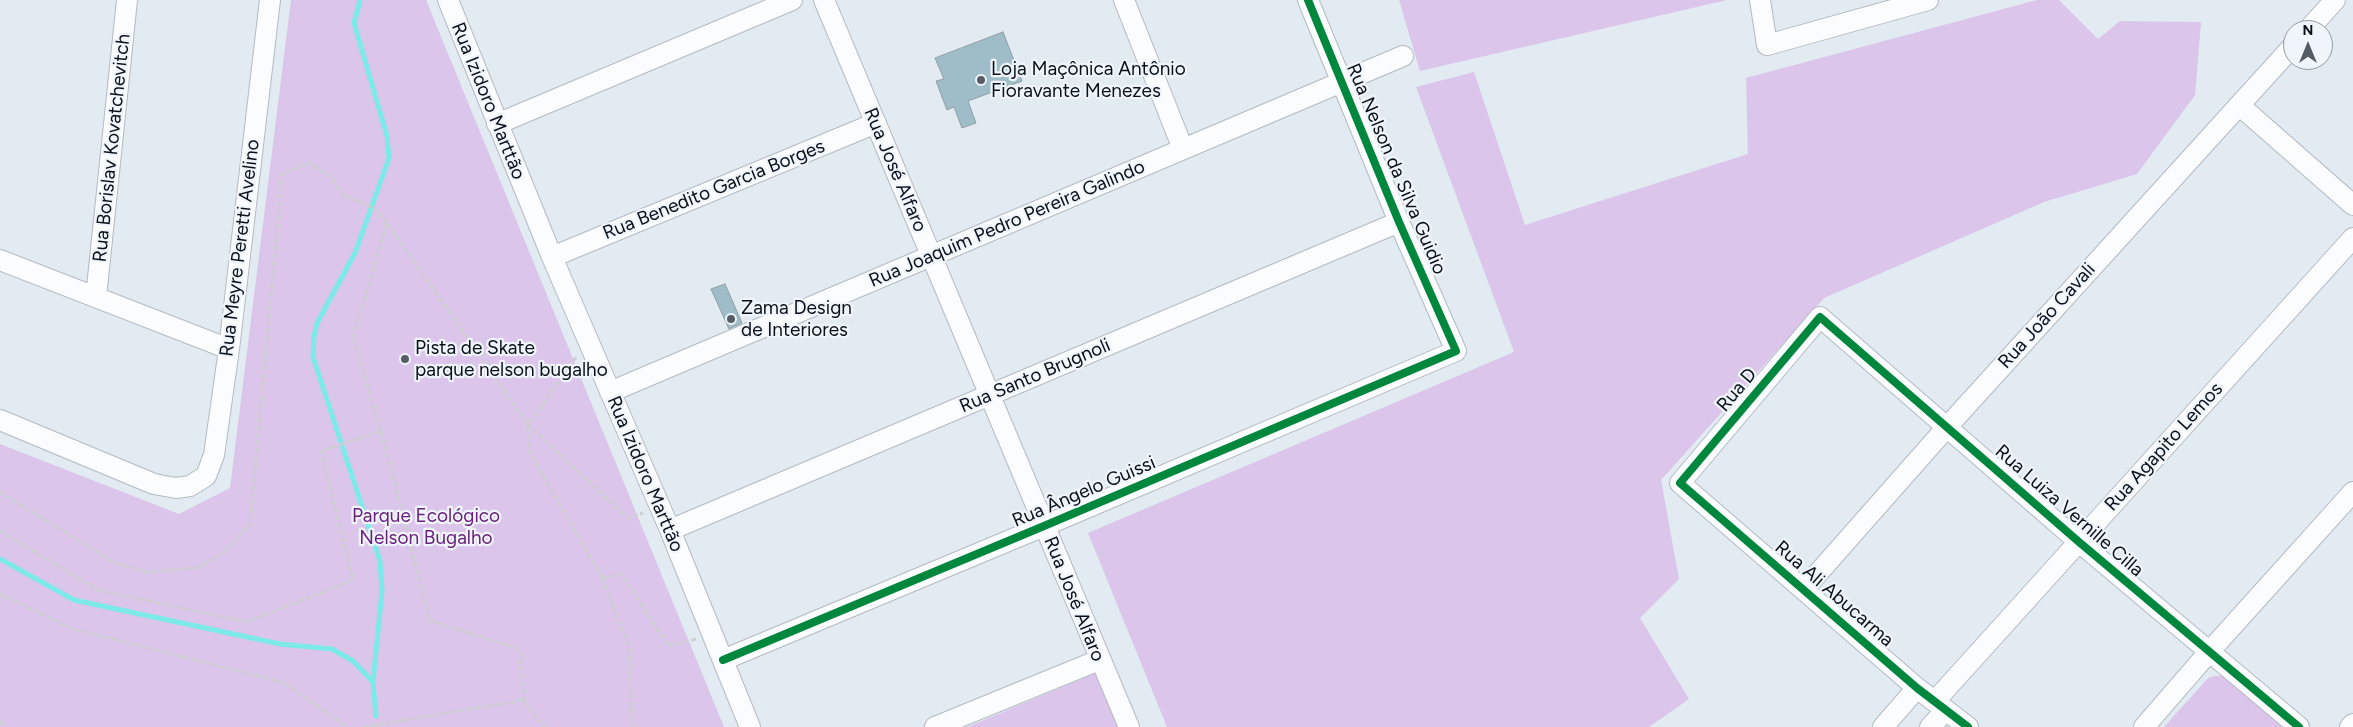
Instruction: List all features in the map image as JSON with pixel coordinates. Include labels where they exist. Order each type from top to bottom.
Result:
[{"type":"street","name":"Rua Borislav Kovatchevitch","points":[[96,297],[127,0]]},
{"type":"street","name":"Rua Meyre Peretti Avelino","points":[[0,420],[154,484],[176,488],[190,486],[206,476],[214,455],[229,349],[270,0]]},
{"type":"street","name":"Rua Izidoro Marttão","points":[[448,0],[552,257],[670,530],[750,727]]},
{"type":"street","points":[[497,124],[792,0]]},
{"type":"street","name":"Rua José Alfaro","points":[[824,0],[1099,660],[1129,727]]},
{"type":"street","points":[[1124,0],[1183,149]]},
{"type":"street","name":"Rua Nelson da Silva Guidio","points":[[1308,0],[1399,222],[1456,351]]},
{"type":"street","points":[[1760,0],[1767,45],[1928,0]]},
{"type":"street","points":[[2317,20],[2335,0]]},
{"type":"street","name":"Rua Joaquim Pedro Pereira Galindo","points":[[610,392],[1403,56]]},
{"type":"street","name":"Rua João Cavali","points":[[1804,589],[1947,427],[2283,57]]},
{"type":"street","points":[[2239,105],[2353,205]]},
{"type":"street","name":"Rua Benedito Garcia Borges","points":[[552,257],[876,123]]},
{"type":"street","name":"Rua Santo Brugnoli","points":[[670,530],[1399,222]]},
{"type":"street","name":"Rua Agapito Lemos","points":[[1930,727],[1941,705],[2079,542],[2353,238]]},
{"type":"street","points":[[0,260],[229,349]]},
{"type":"street","name":"Rua Luiza Vernille Cilla","points":[[1820,317],[2079,542],[2299,727]]},
{"type":"street","name":"Rua D","points":[[1680,484],[1820,317]]},
{"type":"street","name":"Rua Ângelo Guissi","points":[[723,660],[1456,351]]},
{"type":"street","name":"Rua Ali Abucarma","points":[[1680,484],[1917,688],[1968,727]]},
{"type":"street","points":[[2144,727],[2353,492]]},
{"type":"street","points":[[935,727],[1099,660]]},
{"type":"street","points":[[1883,727],[1917,688]]},
{"type":"street","points":[[2350,727],[2353,724]]},
{"type":"path","points":[[544,727],[524,700],[520,649],[430,621],[381,431],[353,338],[387,223],[528,425],[628,518],[660,507]]},
{"type":"path","points":[[588,340],[528,425],[529,451],[602,578],[629,647],[632,721],[635,727]]},
{"type":"path","points":[[0,531],[98,590],[247,622],[353,580],[321,451],[381,431]]},
{"type":"path","points":[[602,578],[622,574],[668,646],[713,635]]},
{"type":"path","points":[[0,594],[70,628],[285,683],[347,727]]},
{"type":"path","points":[[363,727],[524,700]]},
{"type":"path","points":[[0,722],[5,727]]},
{"type":"green space","name":"Parque Ecológico Nelson Bugalho","points":[[291,0],[426,0],[724,727],[0,727],[0,444],[179,514],[230,488]]},
{"type":"green space","points":[[1399,0],[1727,0],[1420,71]]},
{"type":"green space","points":[[2037,0],[2059,0],[2098,39],[2120,21],[2201,22],[2195,95],[2137,174],[2044,202],[1824,298],[1661,480],[1679,579],[1640,618],[1689,699],[1649,727],[1167,727],[1088,533],[1514,352],[1416,87],[1474,72],[1525,225],[1748,154],[1746,78]]},
{"type":"green space","points":[[1096,673],[1120,727],[967,727]]},
{"type":"green space","points":[[2222,676],[2287,727],[2164,727],[2208,678]]},
{"type":"building","name":"Loja Maçônica Antônio Fioravante Menezes","points":[[1003,32],[1022,81],[968,101],[976,123],[962,128],[954,107],[947,110],[936,81],[944,79],[935,58]]},
{"type":"building","points":[[725,284],[742,323],[729,329],[711,289]]},
{"type":"waterway","points":[[360,0],[354,23],[387,136],[389,158],[355,253],[317,323],[313,357],[380,561],[382,591],[373,682],[376,716]]},
{"type":"waterway","points":[[0,559],[74,600],[280,644],[332,649],[353,661],[373,682]]},
{"type":"cycle path","points":[[723,660],[1456,351],[1399,222],[1308,0]]},
{"type":"cycle path","points":[[1968,727],[1917,688],[1680,483],[1820,317],[2079,542],[2299,727]]},
{"type":"place","name":"Loja Maçônica Antônio Fioravante Menezes","points":[[981,80]]},
{"type":"place","name":"Zama Design de Interiores","points":[[731,319]]},
{"type":"place","name":"Pista de Skate parque nelson bugalho","points":[[405,359]]}]
